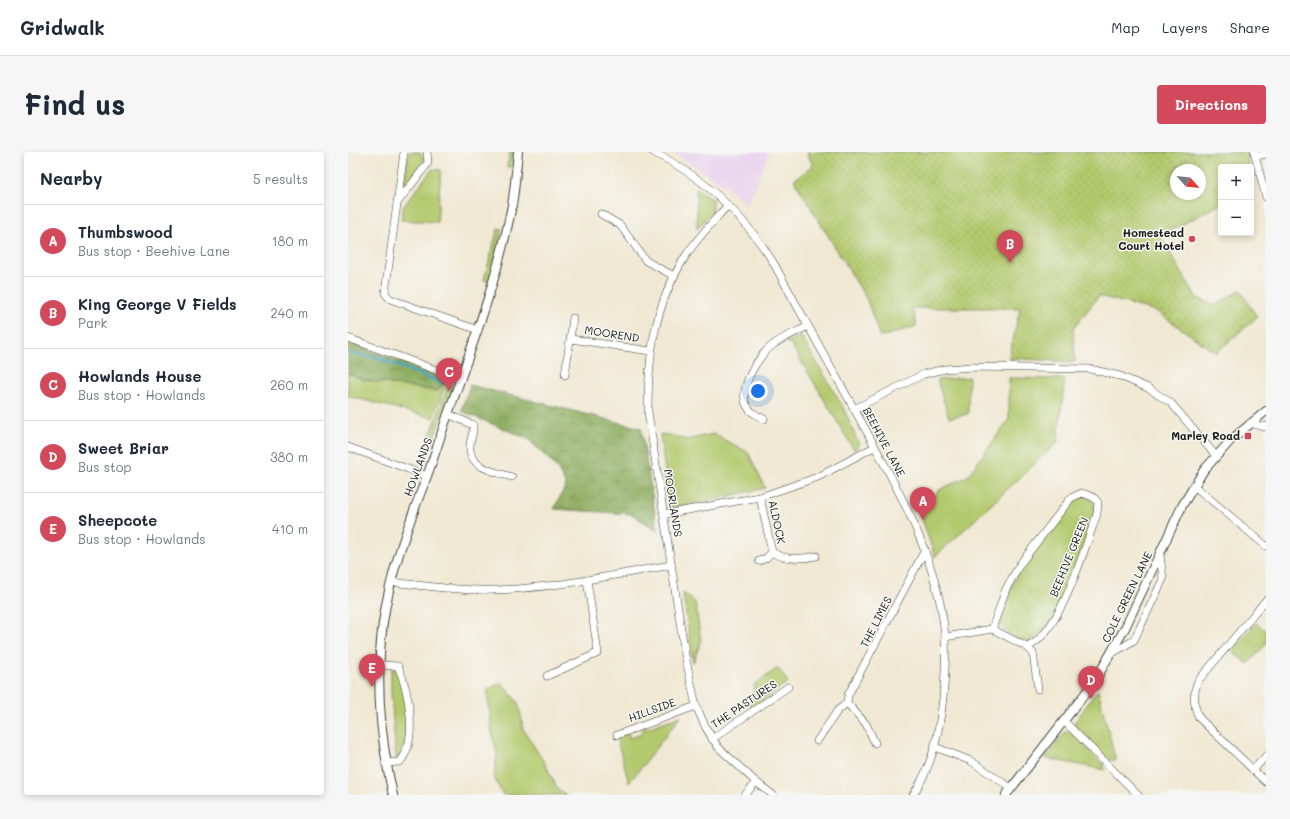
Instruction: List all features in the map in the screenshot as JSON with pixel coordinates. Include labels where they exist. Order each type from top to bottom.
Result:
[{"type":"street","points":[[404,152],[385,290],[387,297],[478,330]]},
{"type":"street","points":[[396,205],[428,163],[427,152]]},
{"type":"street","name":"HOWLANDS","points":[[393,795],[386,763],[380,716],[380,665],[383,622],[391,582],[405,533],[427,476],[478,330],[498,264],[512,204],[518,152]]},
{"type":"street","name":"BEEHIVE LANE","points":[[653,152],[688,171],[728,205],[759,240],[854,408],[907,508],[925,550],[940,606],[945,637],[944,685],[940,727],[936,746],[929,766],[913,795]]},
{"type":"street","points":[[1266,154],[1255,154],[1266,197]]},
{"type":"street","name":"MOORLANDS","points":[[728,205],[699,237],[674,276],[659,312],[650,352],[648,373],[648,412],[665,514],[671,565],[685,655],[696,706],[712,739],[756,782],[774,795]]},
{"type":"street","points":[[601,214],[620,225],[646,261],[674,276]]},
{"type":"street","name":"MOOREND","points":[[565,375],[573,318]]},
{"type":"street","points":[[764,419],[749,410],[746,403],[746,392],[753,367],[762,354],[773,344],[808,326]]},
{"type":"street","points":[[348,338],[461,379]]},
{"type":"street","name":"MOOREND","points":[[571,339],[650,352]]},
{"type":"street","points":[[854,408],[917,376],[946,369],[972,366],[1090,369],[1120,376],[1141,385],[1171,403],[1216,456]]},
{"type":"street","name":"COLE GREEN LANE","points":[[1008,792],[1095,681],[1111,654],[1193,486],[1216,456],[1250,423],[1266,411]]},
{"type":"street","points":[[448,414],[473,425],[474,434],[470,445],[470,455],[478,466],[512,478]]},
{"type":"street","points":[[1250,423],[1264,427],[1266,426]]},
{"type":"street","points":[[348,447],[427,476]]},
{"type":"street","points":[[665,514],[760,497],[818,477],[874,447]]},
{"type":"street","points":[[1193,486],[1266,546]]},
{"type":"street","name":"BEEHIVE GREEN","points":[[992,629],[1006,590],[1020,564],[1071,498],[1082,493],[1094,497],[1098,502],[1097,514],[1069,591],[1048,629],[1038,641],[1027,647]]},
{"type":"street","name":"ALDOCK","points":[[760,497],[772,552]]},
{"type":"street","name":"THE LIMES","points":[[817,741],[838,710],[847,703],[848,695],[925,550]]},
{"type":"street","name":"ALDOCK","points":[[772,552],[784,557],[806,558],[816,556]]},
{"type":"street","name":"ALDOCK","points":[[759,561],[766,558],[772,552]]},
{"type":"street","points":[[1111,654],[1134,640],[1163,579],[1160,555]]},
{"type":"street","points":[[391,582],[470,590],[496,590],[587,580],[671,565]]},
{"type":"street","points":[[547,676],[598,653],[587,580]]},
{"type":"street","points":[[1266,600],[1198,681],[1194,691],[1195,709],[1199,718],[1266,782]]},
{"type":"street","points":[[945,637],[992,629],[1027,647],[1033,653],[1038,688]]},
{"type":"street","points":[[380,665],[398,666],[405,682],[409,702],[410,728],[403,759],[400,762],[386,763]]},
{"type":"street","name":"THE PASTURES","points":[[712,739],[788,688]]},
{"type":"street","points":[[847,703],[866,724],[875,743]]},
{"type":"street","name":"HILLSIDE","points":[[617,734],[696,706]]},
{"type":"street","points":[[1064,721],[1138,795]]},
{"type":"street","points":[[936,746],[970,761],[1008,792]]},
{"type":"street","points":[[1254,770],[1266,756]]},
{"type":"street","points":[[745,795],[756,782]]},
{"type":"shaded area","points":[[673,152],[769,152],[748,205],[727,187]]},
{"type":"green space","points":[[409,152],[420,152],[424,158],[424,162],[402,191]]},
{"type":"green space","points":[[510,152],[513,152],[512,167],[507,167]]},
{"type":"green space","points":[[807,152],[1246,152],[1248,164],[1218,164],[1218,206],[1160,236],[1197,298],[1216,305],[1240,290],[1257,317],[1216,353],[1156,311],[1099,296],[1073,329],[1075,362],[1009,358],[1020,308],[912,308],[917,326],[880,337],[866,298],[794,180],[813,166]]},
{"type":"green space","points":[[432,169],[441,170],[437,222],[401,220],[403,207]]},
{"type":"green space","points":[[696,188],[712,199],[713,210],[697,229]]},
{"type":"green space","points":[[498,228],[502,229],[489,282],[484,280]]},
{"type":"green space","points":[[801,336],[843,407],[859,445],[854,450],[791,344],[785,342]]},
{"type":"green space","points":[[348,342],[446,379],[437,391],[364,380],[348,373]]},
{"type":"green space","points":[[348,373],[364,380],[437,391],[447,380],[433,418],[348,396]]},
{"type":"green space","points":[[969,377],[968,414],[949,418],[937,380]]},
{"type":"green space","points":[[1009,378],[1065,379],[1057,443],[935,557],[920,513],[939,490],[968,476],[1009,419]]},
{"type":"green space","points":[[450,381],[453,387],[431,445],[427,444]]},
{"type":"green space","points":[[470,385],[641,428],[658,532],[632,514],[554,509],[566,485],[557,468],[528,439],[461,411]]},
{"type":"green space","points":[[660,434],[687,440],[713,434],[748,452],[765,488],[676,508],[670,507]]},
{"type":"green space","points":[[1084,496],[1093,501],[1095,507],[1092,520],[1071,580],[1051,620],[1041,633],[1030,641],[1018,639],[1004,630],[997,621],[1017,574],[1039,542],[1077,498]]},
{"type":"green space","points":[[683,593],[695,602],[701,641],[693,663]]},
{"type":"green space","points":[[1256,623],[1266,631],[1266,644],[1248,664],[1232,651]]},
{"type":"green space","points":[[778,668],[788,682],[750,708],[755,684]]},
{"type":"green space","points":[[391,669],[397,669],[401,680],[407,714],[407,725],[403,747],[399,758],[396,759],[391,692]]},
{"type":"green space","points":[[502,683],[518,703],[523,729],[544,762],[557,788],[566,795],[503,795],[494,778],[497,754],[492,733],[487,689]]},
{"type":"green space","points":[[1098,690],[1116,761],[1108,759],[1075,727],[1074,723]]},
{"type":"green space","points":[[681,716],[629,783],[616,736],[628,733],[630,738],[642,734],[641,730]]},
{"type":"green space","points":[[1065,732],[1069,732],[1074,735],[1103,764],[1105,770],[1045,758]]},
{"type":"waterway","points":[[348,353],[378,358],[442,383]]},
{"type":"place","name":"Homestead Court Hotel","points":[[1192,239]]},
{"type":"place","name":"King George V Fields","points":[[1010,263]]},
{"type":"place","name":"Howlands House","points":[[449,391]]},
{"type":"place","name":"Marley Road","points":[[1248,436]]},
{"type":"place","name":"Thumbswood","points":[[923,520]]},
{"type":"place","name":"Sheepcote","points":[[372,687]]},
{"type":"place","name":"Sweet Briar","points":[[1091,699]]}]
